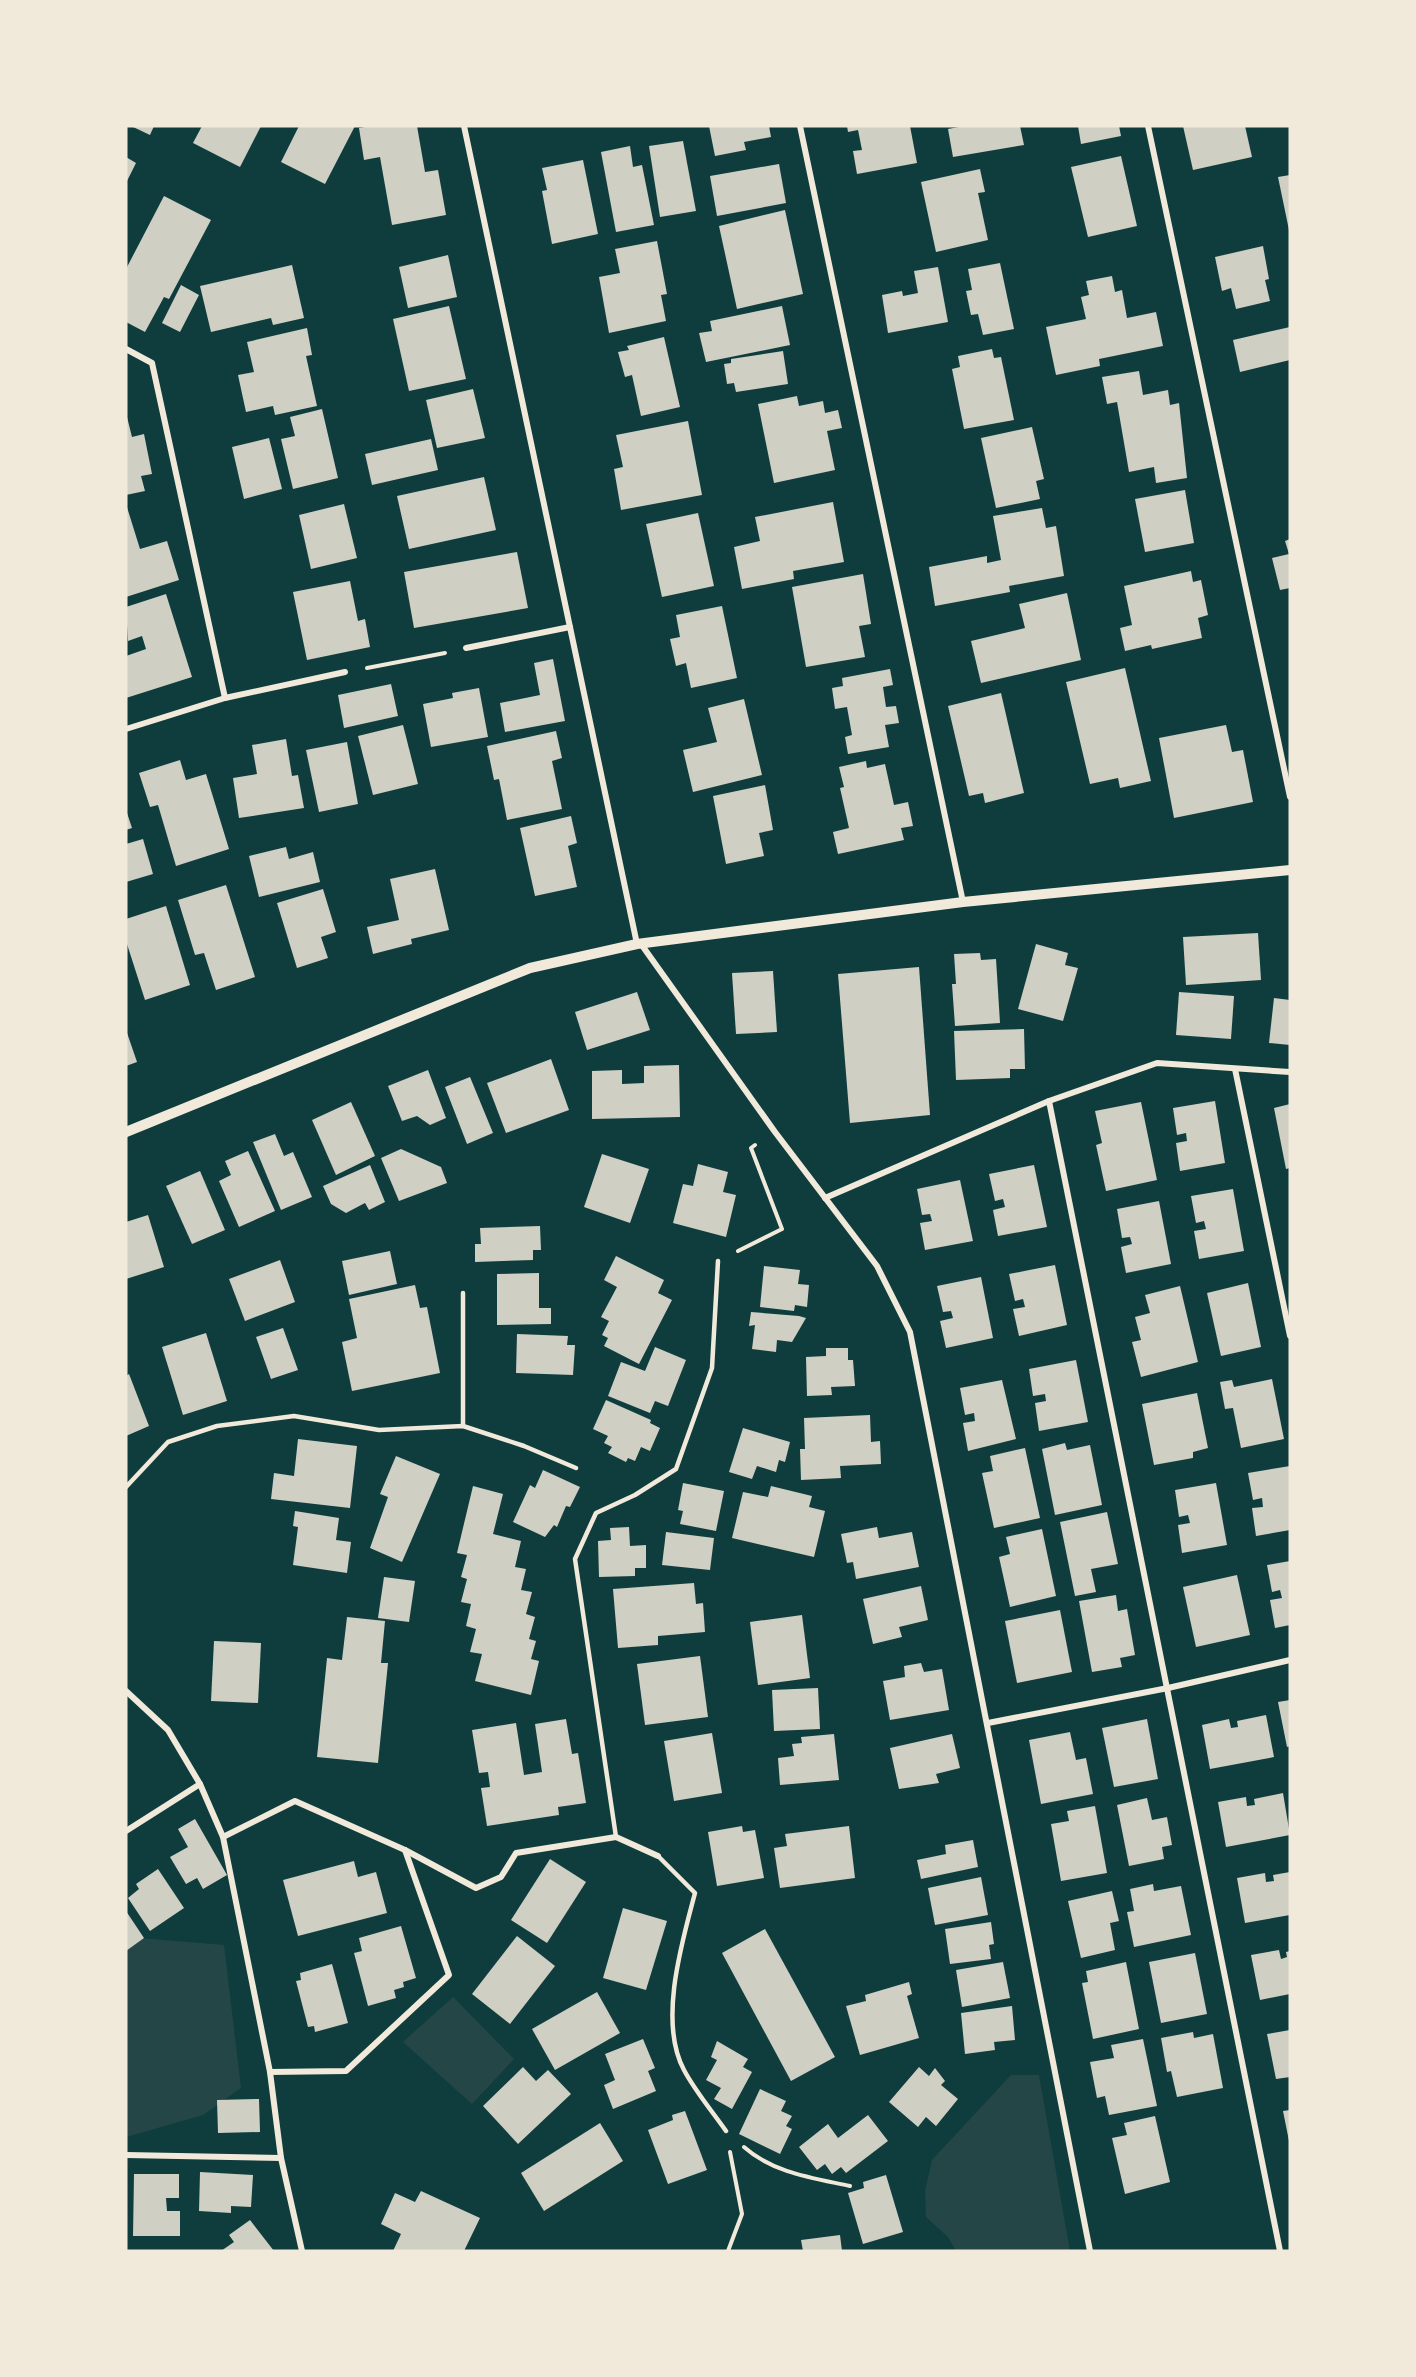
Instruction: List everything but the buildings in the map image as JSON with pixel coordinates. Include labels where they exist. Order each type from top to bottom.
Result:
[{"type":"street","points":[[464,126],[639,944],[877,1266],[910,1332],[1090,2251]]},
{"type":"street","points":[[800,126],[963,902]]},
{"type":"street","points":[[1148,126],[1290,797]]},
{"type":"street","points":[[126,349],[152,363],[225,698]]},
{"type":"street","points":[[466,648],[570,627]]},
{"type":"street","points":[[126,729],[225,698],[345,672]]},
{"type":"street","points":[[126,1132],[530,968],[639,944],[963,902],[1290,870]]},
{"type":"street","points":[[825,1198],[1049,1101],[1157,1063],[1290,1071]]},
{"type":"street","points":[[1235,1069],[1290,1336]]},
{"type":"street","points":[[1049,1101],[1280,2251]]},
{"type":"street","points":[[988,1723],[1168,1688],[1290,1660]]},
{"type":"street","points":[[126,1691],[168,1730],[200,1784],[223,1837],[270,2072],[281,2158],[302,2251]]},
{"type":"street","points":[[126,1831],[200,1784]]},
{"type":"street","points":[[223,1837],[295,1801],[405,1850],[476,1888],[501,1877],[516,1853],[616,1837],[658,1856]]},
{"type":"street","points":[[270,2072],[346,2071],[449,1975],[405,1850]]},
{"type":"street","points":[[126,2155],[281,2158]]},
{"type":"lane","points":[[616,1837],[575,1559],[596,1513],[635,1495],[676,1469],[712,1368],[718,1261]]},
{"type":"lane","points":[[463,1293],[463,1426]]},
{"type":"lane","points":[[126,1487],[168,1442],[217,1426],[294,1416],[379,1430],[463,1426],[524,1446],[576,1468]]},
{"type":"lane","points":[[658,1856],[695,1893],[676,1964],[673,2030],[683,2068],[726,2131]]},
{"type":"path","points":[[345,672],[466,648]]},
{"type":"path","points":[[718,1261],[782,1229],[751,1148],[776,1132]]},
{"type":"path","points":[[726,2131],[758,2159],[800,2176],[850,2186]]},
{"type":"path","points":[[726,2131],[742,2214],[728,2251]]},
{"type":"shaded area","points":[[126,1937],[224,1945],[241,2088],[203,2115],[126,2137]]},
{"type":"shaded area","points":[[453,1997],[514,2059],[472,2104],[403,2042]]},
{"type":"shaded area","points":[[1011,2075],[1039,2075],[1070,2251],[956,2251],[948,2237],[926,2217],[925,2191],[932,2160]]}]
